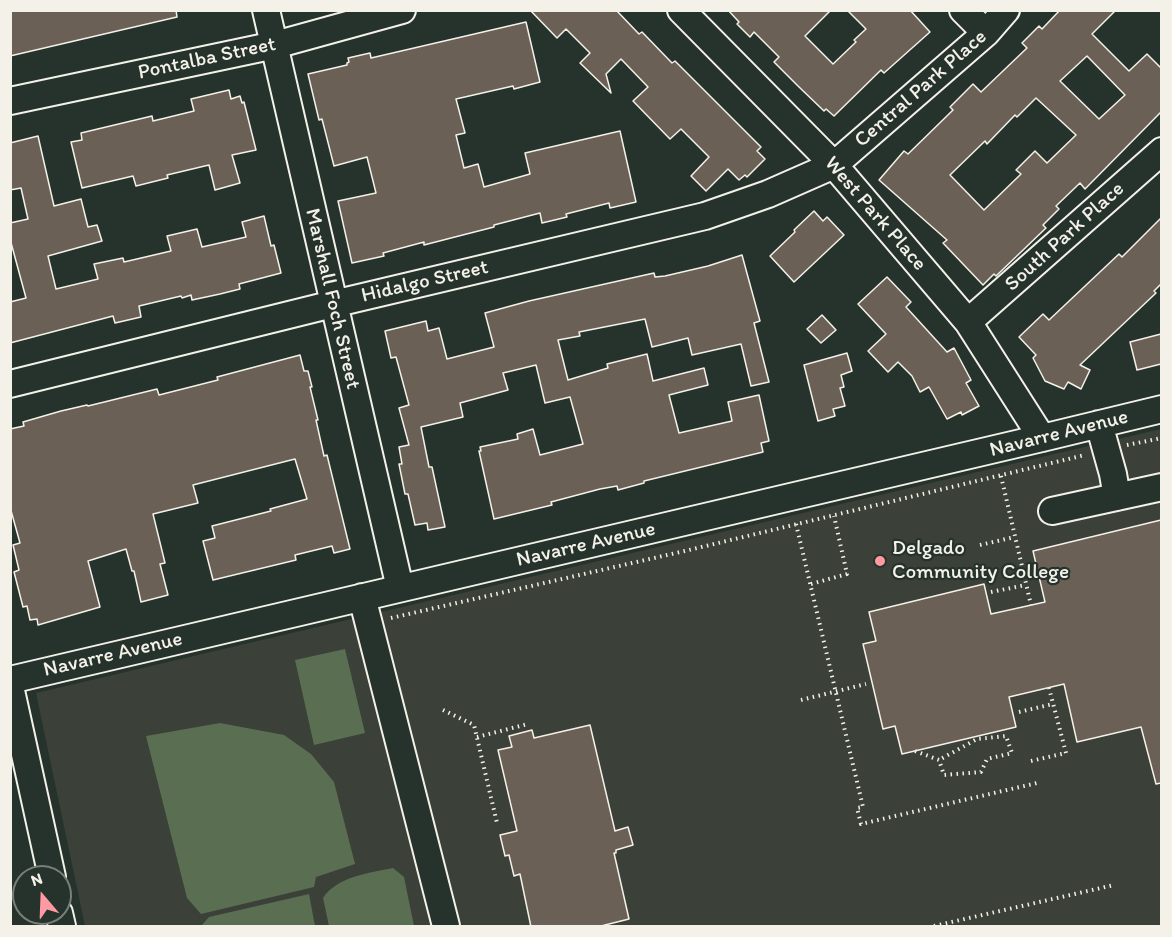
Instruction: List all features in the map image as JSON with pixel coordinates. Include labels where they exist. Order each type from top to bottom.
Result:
[{"type":"street","name":"Marshall Foch Street","points":[[266,10],[400,588]]},
{"type":"street","name":"Pontalba Street","points":[[10,100],[275,45],[402,10]]},
{"type":"street","name":"West Park Place","points":[[681,10],[834,165],[968,322],[1042,438]]},
{"type":"street","points":[[963,10],[986,33]]},
{"type":"street","name":"Central Park Place","points":[[834,165],[986,33],[1006,10]]},
{"type":"street","name":"South Park Place","points":[[968,322],[1161,151]]},
{"type":"street","name":"Hidalgo Street","points":[[10,384],[333,304],[705,216],[768,194],[834,165]]},
{"type":"street","name":"Navarre Avenue","points":[[10,680],[1161,409]]},
{"type":"street","points":[[1099,424],[1117,497]]},
{"type":"street","points":[[1052,511],[1161,487]]},
{"type":"street","points":[[362,597],[446,927]]},
{"type":"street","points":[[10,686],[49,865]]},
{"type":"path","points":[[369,623],[677,553],[1161,438]]},
{"type":"path","points":[[1001,476],[1031,605]]},
{"type":"path","points":[[811,584],[847,574],[834,516]]},
{"type":"path","points":[[796,524],[863,807],[857,808],[861,824],[1037,783]]},
{"type":"path","points":[[980,545],[1015,537]]},
{"type":"path","points":[[991,592],[1026,585]]},
{"type":"path","points":[[801,700],[866,684]]},
{"type":"path","points":[[1031,761],[1065,753],[1049,688]]},
{"type":"path","points":[[1019,712],[1053,704]]},
{"type":"path","points":[[443,710],[474,725],[497,823]]},
{"type":"path","points":[[477,736],[528,724]]},
{"type":"path","points":[[915,751],[939,760],[977,739],[1006,736],[1012,753],[987,759],[981,772],[950,775],[944,775],[939,760]]},
{"type":"path","points":[[934,927],[1114,885]]},
{"type":"shaded area","name":"Delgado Community College","points":[[1161,429],[1161,926],[85,926],[36,693]]},
{"type":"green space","points":[[345,649],[365,733],[314,745],[295,660]]},
{"type":"green space","points":[[220,723],[284,735],[311,754],[334,782],[355,864],[316,877],[314,887],[201,914],[187,898],[146,736]]},
{"type":"green space","points":[[393,868],[404,877],[414,926],[329,926],[323,898],[329,891],[345,880]]},
{"type":"green space","points":[[309,894],[315,926],[201,926],[209,917]]},
{"type":"building","points":[[10,10],[176,10],[177,17],[10,56]]},
{"type":"building","points":[[530,10],[616,10],[639,34],[642,32],[672,63],[675,61],[761,147],[757,151],[765,159],[747,177],[745,175],[739,180],[728,169],[706,191],[691,176],[709,157],[681,129],[670,139],[633,101],[648,87],[621,59],[606,74],[611,93],[580,63],[590,53],[566,29],[557,38]]},
{"type":"building","points":[[728,10],[831,10],[805,36],[833,64],[866,29],[847,10],[910,10],[930,32],[884,73],[881,70],[834,116],[826,109],[824,111],[774,62],[779,57],[754,32],[750,37],[737,24],[739,22]]},
{"type":"building","points":[[1060,10],[1116,10],[1092,34],[1129,71],[1147,54],[1161,68],[1161,112],[1085,189],[1080,183],[1056,206],[1059,209],[1043,225],[1046,228],[996,276],[994,274],[983,285],[943,243],[947,240],[879,180],[904,151],[908,154],[953,110],[950,107],[973,84],[981,92],[1027,48],[1022,43],[1039,26],[1042,29]],"holes":[[[1087,56],[1125,95],[1099,119],[1060,81]],[[1036,98],[1076,135],[1047,163],[1035,151],[1016,170],[1021,174],[984,210],[950,175],[985,141],[987,144],[1015,115],[1017,117]]]},
{"type":"building","points":[[526,22],[540,82],[456,99],[465,133],[456,135],[464,168],[478,164],[484,187],[530,174],[525,153],[620,131],[636,202],[610,208],[609,203],[542,223],[540,213],[352,263],[338,201],[376,193],[367,157],[334,166],[322,119],[319,120],[308,74],[347,65],[348,58],[370,53],[371,58]]},
{"type":"building","points":[[229,90],[231,99],[240,96],[242,103],[244,102],[256,150],[232,155],[240,183],[215,190],[209,165],[167,175],[168,178],[136,186],[133,176],[82,188],[71,142],[82,140],[81,133],[152,116],[153,121],[194,111],[191,99]]},
{"type":"building","points":[[38,136],[54,206],[81,199],[88,227],[97,225],[102,241],[48,256],[56,289],[98,279],[94,264],[123,258],[124,262],[171,251],[167,236],[197,229],[202,247],[246,237],[242,222],[264,216],[271,246],[274,245],[281,273],[239,284],[240,289],[220,294],[192,300],[191,295],[182,298],[181,296],[139,306],[141,317],[115,323],[113,316],[10,343],[10,302],[26,298],[10,239],[10,223],[28,219],[21,188],[10,190],[10,143]]},
{"type":"building","points":[[814,211],[823,221],[827,217],[844,235],[794,282],[770,256]]},
{"type":"building","points":[[1161,218],[1161,284],[1154,291],[1156,293],[1080,365],[1090,370],[1081,389],[1068,382],[1064,389],[1045,381],[1033,358],[1036,355],[1019,337],[1043,314],[1049,320],[1119,254],[1122,257]]},
{"type":"building","points":[[742,255],[760,321],[754,323],[769,382],[751,386],[741,344],[692,355],[688,338],[652,347],[645,319],[579,332],[580,336],[558,340],[568,380],[608,368],[607,364],[647,354],[653,381],[704,368],[708,385],[669,395],[679,433],[732,421],[728,402],[759,395],[769,441],[761,443],[763,452],[644,481],[644,483],[618,490],[617,486],[600,489],[551,502],[552,505],[494,519],[480,447],[518,439],[517,434],[533,429],[540,455],[583,444],[570,397],[545,403],[536,365],[503,373],[508,390],[460,403],[463,417],[421,427],[445,527],[428,530],[427,523],[415,525],[408,494],[405,494],[399,464],[402,464],[399,447],[409,445],[399,408],[409,405],[396,357],[391,358],[385,331],[426,321],[428,331],[439,328],[447,359],[494,347],[485,313],[654,273],[655,277],[665,276]]},
{"type":"building","points":[[887,277],[911,302],[906,307],[947,352],[954,348],[971,380],[966,383],[979,406],[962,415],[961,412],[947,419],[929,387],[920,392],[912,376],[898,362],[888,372],[868,351],[886,334],[858,304]]},
{"type":"building","points":[[822,315],[836,330],[821,343],[807,329]]},
{"type":"building","points":[[1161,334],[1161,364],[1137,370],[1130,342]]},
{"type":"building","points":[[847,353],[852,371],[841,375],[844,387],[840,388],[845,406],[833,409],[835,416],[818,421],[804,365]]},
{"type":"building","points":[[300,355],[304,371],[308,371],[324,456],[327,455],[350,549],[334,553],[332,546],[295,555],[296,560],[213,580],[203,541],[215,538],[212,526],[307,499],[295,459],[193,485],[198,503],[153,514],[165,563],[160,564],[168,595],[141,602],[126,549],[88,561],[100,607],[38,625],[37,619],[30,620],[27,606],[23,607],[14,572],[19,570],[13,545],[20,543],[10,507],[10,429],[24,426],[23,422],[61,411],[157,389],[159,395]]},
{"type":"building","points":[[1161,520],[1161,783],[1156,784],[1141,727],[1077,742],[1064,684],[1009,697],[1016,727],[902,754],[895,726],[883,729],[863,644],[876,641],[869,612],[984,584],[991,614],[1045,602],[1033,551]]},
{"type":"building","points":[[590,725],[615,831],[628,827],[633,845],[616,850],[614,853],[629,919],[597,927],[531,927],[520,874],[514,876],[509,855],[505,856],[500,835],[517,831],[498,750],[512,747],[509,736],[532,730],[534,738]]},
{"type":"place","name":"Delgado Community College","points":[[880,561]]}]
